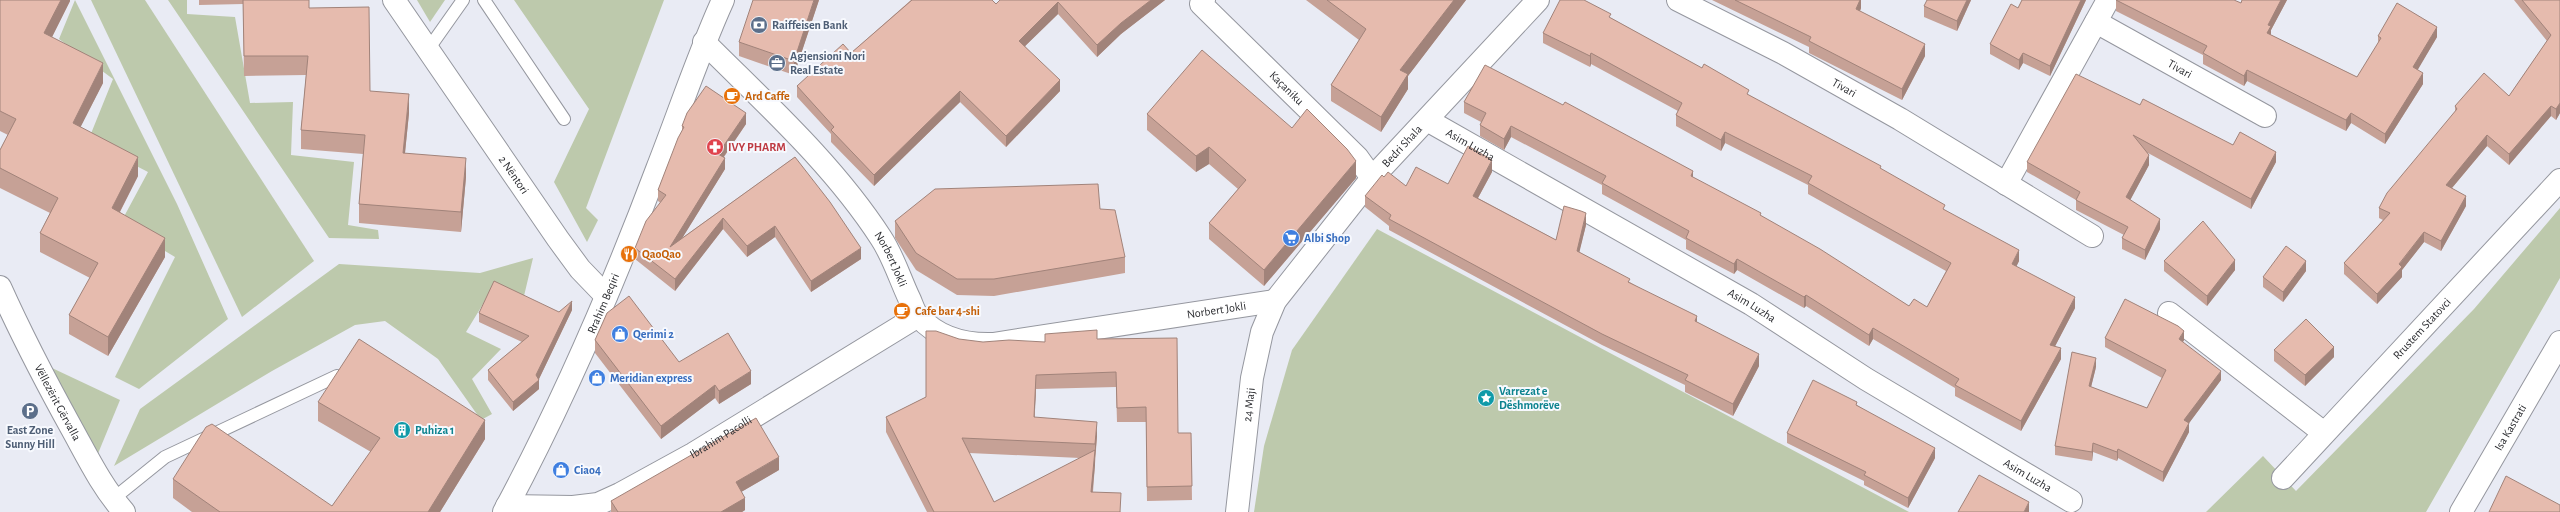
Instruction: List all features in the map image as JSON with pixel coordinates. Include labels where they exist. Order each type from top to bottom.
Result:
[{"type":"street","name":"2 Nëntori","points":[[394,0],[558,239],[580,269],[606,296]]},
{"type":"street","name":"Rrahim Beqiri","points":[[505,509],[568,384],[606,296],[657,170],[704,42],[723,0]]},
{"type":"street","name":"Kaçaniku","points":[[1204,0],[1201,4],[1357,156],[1372,178]]},
{"type":"street","name":"Bedri Shala","points":[[1276,301],[1372,178],[1538,0]]},
{"type":"street","name":"Tivari","points":[[1678,0],[1783,53],[1900,119],[2092,236]]},
{"type":"street","points":[[2006,184],[2108,0]]},
{"type":"street","name":"Tivari","points":[[2096,22],[2265,116]]},
{"type":"street","name":"Norbert Jokli","points":[[704,42],[802,141],[847,192],[882,239],[918,316],[939,333],[952,339],[972,345],[993,344],[1276,301]]},
{"type":"street","name":"Asim Luzha","points":[[1427,120],[1751,304],[1866,379],[2071,501]]},
{"type":"street","name":"Rrustem Statovci","points":[[2283,478],[2560,180]]},
{"type":"street","name":"Vëllezërit Gërvalla","points":[[0,287],[24,342],[119,506]]},
{"type":"street","name":"24 Maji","points":[[1237,512],[1252,378],[1262,332],[1276,301]]},
{"type":"street","points":[[2169,313],[2324,433]]},
{"type":"street","name":"Ibrahim Pacolli","points":[[505,509],[573,507],[598,504],[620,494],[693,454],[918,316]]},
{"type":"street","name":"Isa Kastrati","points":[[2461,512],[2560,342]]},
{"type":"lane","points":[[428,51],[463,0]]},
{"type":"lane","points":[[484,0],[564,119]]},
{"type":"lane","points":[[119,506],[165,457],[337,376]]},
{"type":"green space","points":[[75,0],[177,204],[228,319],[139,389],[115,377],[175,257],[120,224],[148,172],[88,141],[113,79],[59,39]]},
{"type":"green space","points":[[91,0],[145,0],[314,261],[242,317]]},
{"type":"green space","points":[[168,0],[187,0],[187,14],[235,17],[250,103],[293,102],[291,155],[354,162],[348,225],[378,230],[379,239],[329,238]]},
{"type":"green space","points":[[417,0],[445,0],[430,22]]},
{"type":"green space","points":[[514,0],[664,0],[586,208],[598,220],[587,242],[554,182],[589,109]]},
{"type":"green space","points":[[2560,208],[2560,278],[2426,512],[2206,512],[2263,456],[2296,491],[2474,309]]},
{"type":"green space","name":"Varrezat e Dëshmorëve","points":[[1377,229],[1909,512],[1254,512],[1264,446],[1292,350]]},
{"type":"green space","points":[[533,258],[524,296],[494,286],[466,332],[501,349],[472,379],[492,414],[481,420],[438,359],[385,321],[355,325],[272,371],[114,466],[140,409],[339,264],[480,273]]},
{"type":"green space","points":[[52,368],[120,400],[97,456]]},
{"type":"building","points":[[0,0],[61,0],[44,33],[103,63],[73,123],[138,157],[112,208],[165,238],[108,337],[69,315],[98,263],[40,233],[58,198],[0,168],[0,150],[16,119],[0,111]]},
{"type":"building","points":[[243,0],[309,0],[309,8],[369,7],[370,91],[409,94],[403,153],[466,158],[461,212],[359,204],[365,135],[301,130],[308,56],[244,56]]},
{"type":"building","points":[[753,0],[814,0],[794,61],[739,42]]},
{"type":"building","points":[[912,0],[992,0],[996,4],[1000,0],[1151,0],[1121,23],[1097,45],[1058,2],[1019,41],[1060,80],[1006,136],[960,91],[874,175],[831,130],[834,127],[797,86],[843,44],[851,53]]},
{"type":"building","points":[[1327,0],[1454,0],[1400,70],[1408,74],[1381,117],[1331,85],[1366,29]]},
{"type":"building","points":[[1560,0],[1584,0],[1611,14],[1609,17],[1702,68],[1704,64],[1749,90],[1747,94],[1881,166],[1880,168],[1945,205],[1943,209],[2019,250],[2012,264],[2075,297],[2050,345],[2061,348],[2021,421],[1955,385],[1959,379],[1873,328],[1869,335],[1806,295],[1804,297],[1737,259],[1734,264],[1686,238],[1689,231],[1602,183],[1606,176],[1511,126],[1504,139],[1480,125],[1486,113],[1464,102],[1485,65],[1563,105],[1565,102],[1693,171],[1691,176],[1761,213],[1760,215],[1820,249],[1909,306],[1914,299],[1927,307],[1951,263],[1808,183],[1812,176],[1725,132],[1721,140],[1676,115],[1682,103],[1591,53],[1590,56],[1543,33]]},
{"type":"building","points":[[1735,0],[1860,0],[1856,9],[1925,44],[1902,89],[1809,41],[1811,37]]},
{"type":"building","points":[[1927,0],[1967,0],[1957,21],[1924,6]]},
{"type":"building","points":[[2022,0],[2081,0],[2050,66],[2023,53],[2019,60],[1990,44],[2011,4],[2018,8]]},
{"type":"building","points":[[2116,0],[2234,0],[2241,3],[2242,0],[2281,0],[2268,25],[2271,26],[2267,33],[2357,77],[2381,38],[2378,36],[2397,3],[2437,27],[2413,67],[2423,73],[2385,134],[2351,113],[2346,120],[2247,70],[2244,76],[2203,53],[2207,46]]},
{"type":"building","points":[[2522,0],[2560,0],[2560,103],[2556,109],[2551,106],[2509,154],[2487,135],[2446,185],[2466,196],[2441,241],[2424,232],[2399,264],[2402,267],[2377,294],[2344,263],[2390,213],[2379,208],[2387,193],[2457,109],[2455,106],[2484,73],[2509,96],[2551,35]]},
{"type":"building","points":[[1202,50],[1292,128],[1307,109],[1347,149],[1356,161],[1264,270],[1209,223],[1246,180],[1209,147],[1196,156],[1147,114]]},
{"type":"building","points":[[2076,74],[2140,105],[2143,99],[2233,145],[2240,132],[2276,152],[2251,199],[2133,135],[2149,155],[2126,197],[2160,219],[2145,250],[2122,238],[2128,227],[2076,200],[2080,192],[2027,162]]},
{"type":"building","points":[[706,86],[746,113],[718,154],[725,158],[670,247],[795,157],[830,202],[861,248],[811,281],[775,226],[747,246],[723,218],[675,279],[635,248],[646,221],[666,195],[658,190],[678,138],[684,127],[682,126],[687,113]]},
{"type":"building","points":[[1468,146],[1492,160],[1473,196],[1556,240],[1564,206],[1586,213],[1577,251],[1630,279],[1628,282],[1697,316],[1695,321],[1759,354],[1733,404],[1685,380],[1688,375],[1602,334],[1389,219],[1391,215],[1365,196],[1382,175],[1384,177],[1388,172],[1406,186],[1416,167],[1448,184]]},
{"type":"building","points":[[1098,184],[1100,209],[1115,210],[1125,257],[994,279],[957,279],[916,253],[895,221],[935,189]]},
{"type":"building","points":[[2203,221],[2235,260],[2207,296],[2164,261]]},
{"type":"building","points":[[2286,246],[2306,261],[2283,292],[2263,277]]},
{"type":"building","points":[[494,281],[559,312],[572,301],[536,375],[539,380],[513,402],[488,370],[529,336],[479,313]]},
{"type":"building","points":[[629,296],[679,362],[728,333],[751,371],[719,391],[715,385],[661,426],[595,340],[607,313]]},
{"type":"building","points":[[2125,299],[2178,326],[2184,331],[2179,339],[2221,371],[2184,420],[2189,423],[2163,472],[2118,449],[2117,452],[2093,443],[2092,452],[2055,446],[2072,352],[2096,358],[2089,386],[2147,408],[2166,370],[2105,338]]},
{"type":"building","points":[[2306,319],[2334,347],[2305,375],[2274,350]]},
{"type":"building","points":[[1097,330],[1097,339],[1177,338],[1178,433],[1191,433],[1192,486],[1147,487],[1146,407],[1117,408],[1116,372],[1036,375],[1034,417],[1097,422],[1095,444],[962,438],[994,502],[1095,450],[1091,492],[1121,493],[1120,512],[934,512],[886,417],[926,397],[926,331],[936,331],[959,339],[983,342],[1009,340],[1045,342],[1045,334]]},
{"type":"building","points":[[359,339],[485,420],[428,512],[220,512],[173,479],[206,427],[212,424],[332,506],[380,438],[318,402]]},
{"type":"building","points":[[1813,380],[1857,402],[1856,405],[1935,448],[1908,498],[1864,475],[1866,472],[1787,433]]},
{"type":"building","points":[[756,418],[779,457],[736,482],[745,498],[721,512],[618,512],[611,501]]},
{"type":"building","points":[[1979,475],[2029,502],[2024,512],[1958,512]]},
{"type":"building","points":[[2506,476],[2560,505],[2560,512],[2489,512]]},
{"type":"place","name":"Raiffeisen Bank","points":[[759,25]]},
{"type":"place","name":"Agjensioni Nori Real Estate","points":[[777,63]]},
{"type":"place","name":"Ard Caffe","points":[[732,96]]},
{"type":"place","name":"IVY PHARM","points":[[715,147]]},
{"type":"place","name":"Albi Shop","points":[[1291,238]]},
{"type":"place","name":"QaoQao","points":[[629,254]]},
{"type":"place","name":"Cafe bar 4-shi","points":[[902,311]]},
{"type":"place","name":"Qerimi 2","points":[[620,334]]},
{"type":"place","name":"Meridian express","points":[[597,378]]},
{"type":"place","name":"Varrezat e Dëshmorëve","points":[[1486,398]]},
{"type":"place","name":"East Zone Sunny Hill","points":[[30,411]]},
{"type":"place","name":"Puhiza 1","points":[[402,430]]},
{"type":"place","name":"Ciao4","points":[[561,470]]}]
